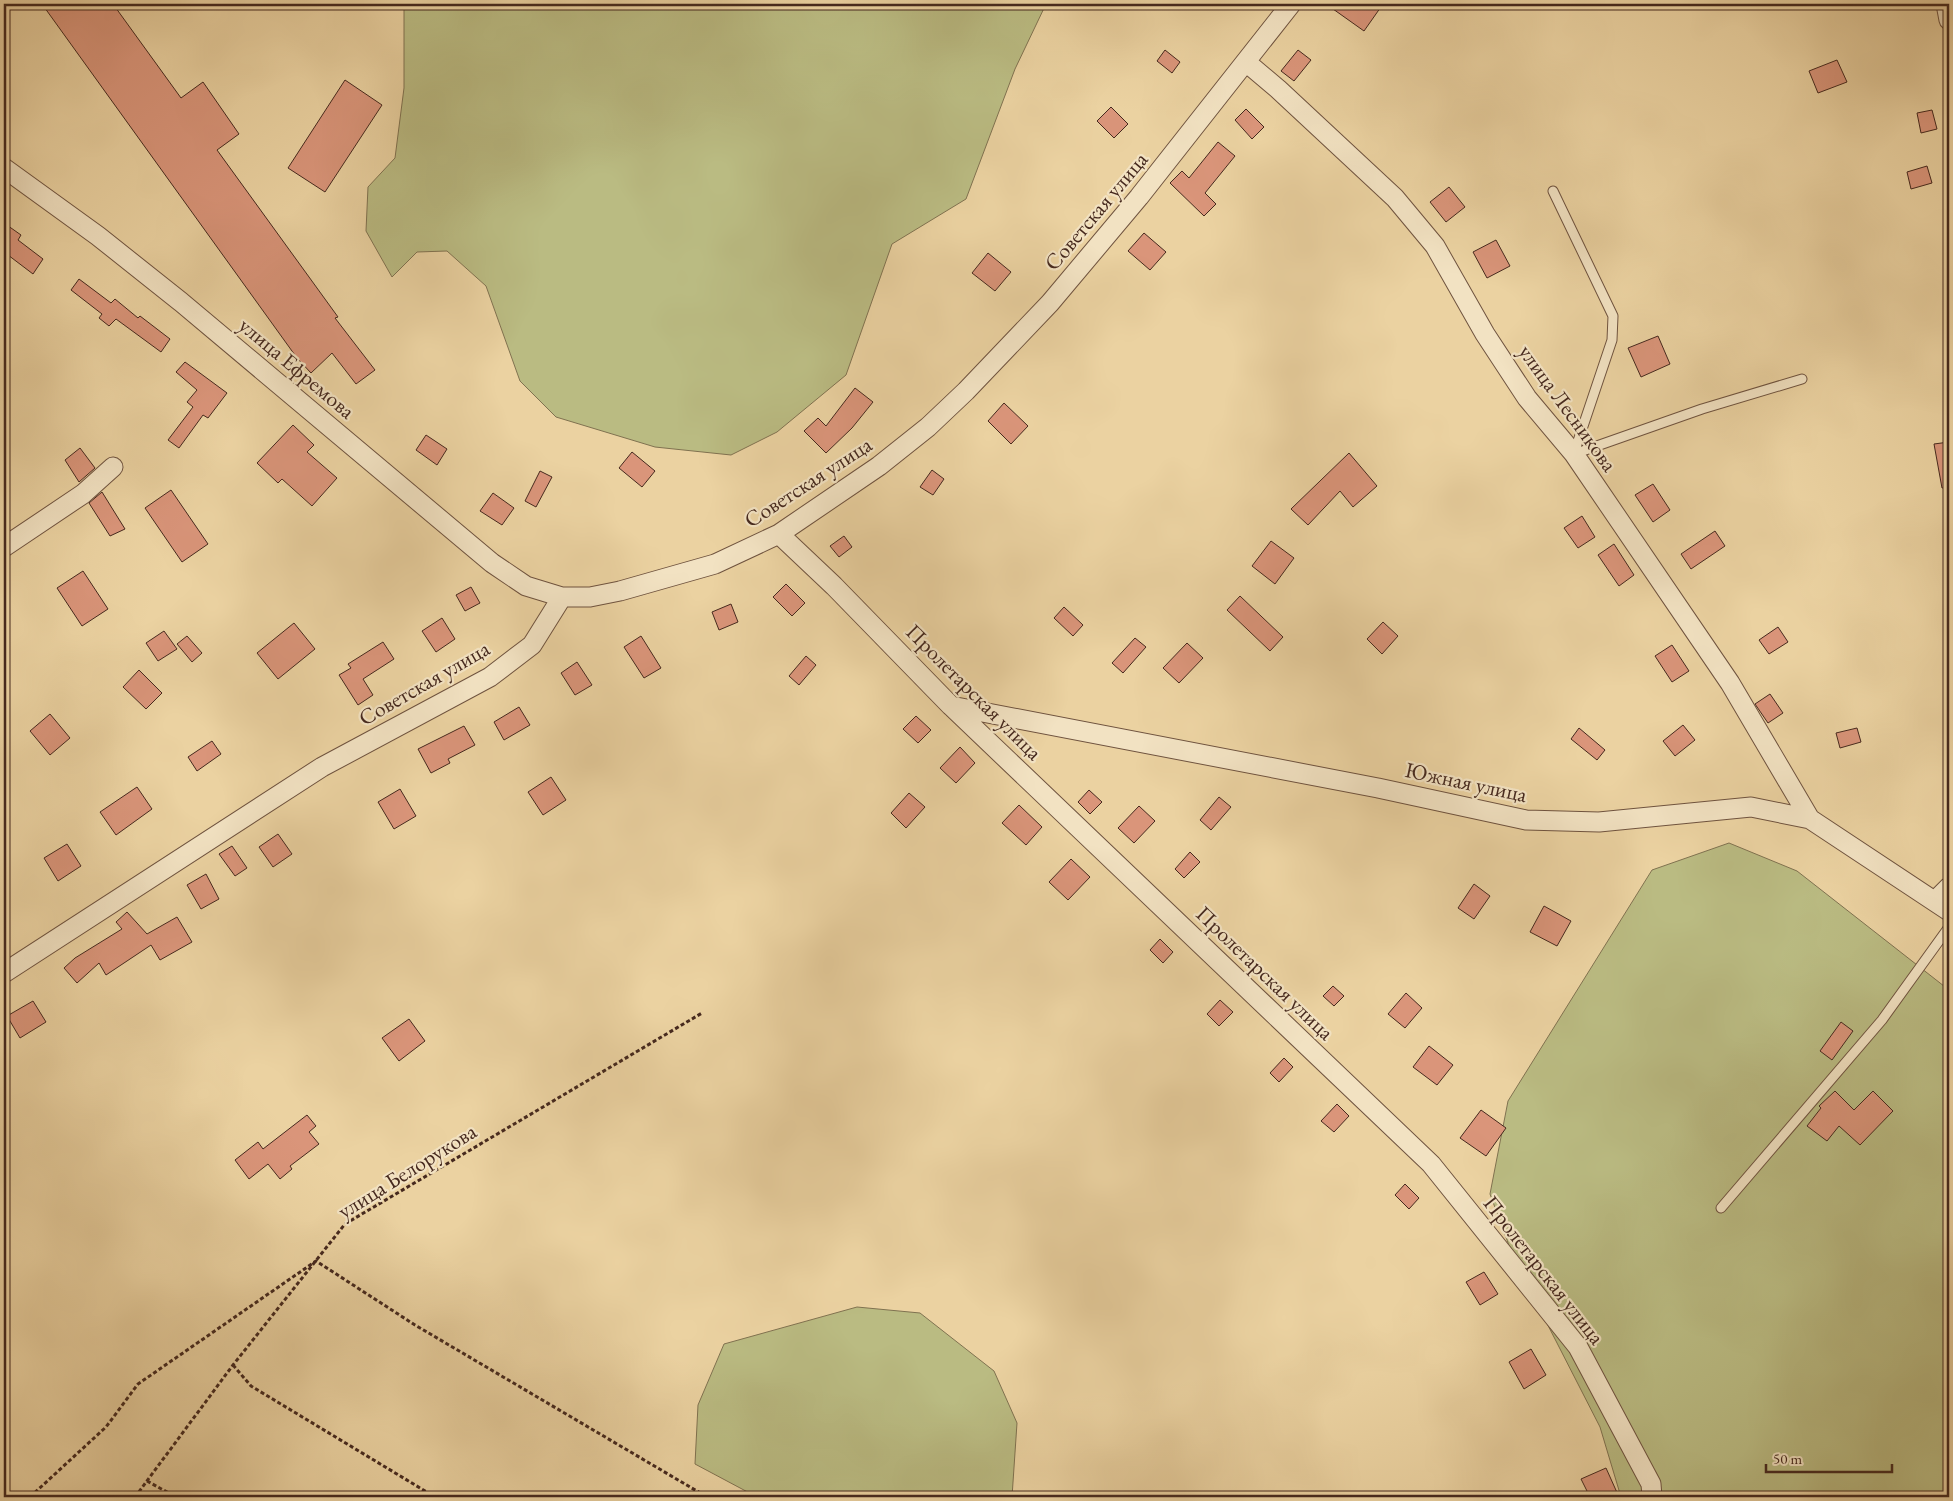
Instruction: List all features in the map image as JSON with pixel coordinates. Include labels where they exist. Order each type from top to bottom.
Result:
[{"type":"street","name":"Советская улица","points":[[4,973],[322,767],[490,677],[532,645],[562,597],[590,597],[620,591],[715,564],[779,534],[879,466],[928,428],[1050,303],[1139,197],[1291,4]]},
{"type":"street","points":[[1946,4],[1949,20]]},
{"type":"street","name":"улица Лесникова","points":[[1246,62],[1278,89],[1395,198],[1435,246],[1486,334],[1527,398],[1574,454],[1730,683],[1810,818]]},
{"type":"street","name":"улица Ефремова","points":[[4,168],[84,226],[181,302],[492,564],[526,586],[562,597]]},
{"type":"street","points":[[4,547],[83,494],[113,468]]},
{"type":"street","name":"Пролетарская улица","points":[[779,534],[834,586],[951,706],[1432,1164],[1578,1347],[1651,1484],[1652,1497]]},
{"type":"street","name":"Южная улица","points":[[951,706],[1378,788],[1526,820],[1599,822],[1751,807],[1810,818],[1942,906]]},
{"type":"street","points":[[1942,906],[1949,887]]},
{"type":"lane","points":[[1553,191],[1613,316],[1612,340],[1574,454]]},
{"type":"lane","points":[[1574,454],[1702,409],[1802,379]]},
{"type":"lane","points":[[1721,1208],[1882,1020],[1949,927]]},
{"type":"path","name":"улица Белорукова","points":[[135,1497],[233,1365],[345,1224],[702,1013]]},
{"type":"path","points":[[30,1497],[106,1427],[138,1384],[316,1261],[415,1325],[707,1497]]},
{"type":"path","points":[[233,1365],[251,1386],[435,1497]]},
{"type":"path","points":[[147,1481],[176,1497]]},
{"type":"green space","points":[[404,4],[1046,4],[1015,69],[966,199],[892,244],[846,375],[777,432],[731,455],[655,447],[556,417],[520,381],[486,286],[447,251],[417,252],[392,277],[366,231],[368,187],[395,158],[404,88]]},
{"type":"green space","points":[[1729,843],[1797,871],[1949,990],[1949,1497],[1621,1497],[1600,1427],[1514,1259],[1490,1194],[1508,1101],[1652,870]]},
{"type":"green space","points":[[857,1307],[920,1313],[994,1371],[1017,1423],[1012,1497],[757,1497],[695,1464],[698,1405],[724,1344]]},
{"type":"building","points":[[42,4],[113,4],[181,98],[203,82],[239,134],[217,150],[338,317],[335,318],[375,370],[356,384],[332,353],[311,373],[297,358]]},
{"type":"building","points":[[1326,4],[1383,4],[1364,31]]},
{"type":"building","points":[[1165,50],[1180,62],[1172,73],[1157,61]]},
{"type":"building","points":[[1298,50],[1311,60],[1294,81],[1281,71]]},
{"type":"building","points":[[1837,60],[1847,82],[1818,93],[1809,71]]},
{"type":"building","points":[[345,80],[382,105],[325,192],[288,168]]},
{"type":"building","points":[[1111,107],[1128,124],[1114,138],[1097,121]]},
{"type":"building","points":[[1246,109],[1264,127],[1252,139],[1235,120]]},
{"type":"building","points":[[1932,110],[1937,129],[1921,133],[1917,113]]},
{"type":"building","points":[[1218,142],[1235,156],[1205,193],[1216,204],[1204,216],[1170,183],[1182,171],[1189,178]]},
{"type":"building","points":[[1927,166],[1932,183],[1911,189],[1907,172]]},
{"type":"building","points":[[1449,187],[1465,207],[1446,222],[1430,202]]},
{"type":"building","points":[[4,223],[21,235],[18,240],[43,259],[33,274],[8,255],[4,261]]},
{"type":"building","points":[[1144,233],[1166,252],[1150,270],[1128,251]]},
{"type":"building","points":[[1496,240],[1510,266],[1487,278],[1473,252]]},
{"type":"building","points":[[988,253],[1011,272],[995,291],[972,273]]},
{"type":"building","points":[[79,279],[111,303],[115,299],[138,318],[140,316],[170,339],[161,352],[116,319],[109,326],[99,318],[102,314],[71,290]]},
{"type":"building","points":[[1658,336],[1670,364],[1641,377],[1628,348]]},
{"type":"building","points":[[185,362],[227,393],[208,418],[203,415],[179,448],[168,440],[193,407],[187,402],[197,390],[176,372]]},
{"type":"building","points":[[855,388],[873,402],[852,428],[826,453],[804,431],[818,418],[826,426]]},
{"type":"building","points":[[1004,403],[1028,426],[1011,444],[988,421]]},
{"type":"building","points":[[293,425],[314,445],[307,452],[337,478],[312,506],[282,479],[278,483],[257,463]]},
{"type":"building","points":[[426,435],[447,449],[437,465],[416,450]]},
{"type":"building","points":[[1949,442],[1949,487],[1942,488],[1934,444]]},
{"type":"building","points":[[80,448],[95,468],[79,482],[65,460]]},
{"type":"building","points":[[632,452],[655,471],[642,487],[619,468]]},
{"type":"building","points":[[1349,453],[1377,486],[1353,507],[1340,491],[1308,525],[1291,509]]},
{"type":"building","points":[[932,470],[944,479],[933,495],[920,487]]},
{"type":"building","points":[[540,471],[552,477],[536,507],[525,501]]},
{"type":"building","points":[[1653,484],[1670,510],[1653,522],[1635,495]]},
{"type":"building","points":[[171,490],[208,544],[182,562],[145,508]]},
{"type":"building","points":[[102,492],[125,529],[110,536],[89,503]]},
{"type":"building","points":[[493,493],[514,508],[502,525],[480,511]]},
{"type":"building","points":[[1582,516],[1595,537],[1578,548],[1564,528]]},
{"type":"building","points":[[1715,531],[1725,546],[1691,569],[1681,554]]},
{"type":"building","points":[[844,536],[852,547],[839,557],[830,546]]},
{"type":"building","points":[[1271,541],[1294,558],[1275,584],[1252,566]]},
{"type":"building","points":[[1614,544],[1634,575],[1619,586],[1598,555]]},
{"type":"building","points":[[83,571],[108,609],[82,626],[57,588]]},
{"type":"building","points":[[786,584],[805,603],[792,616],[773,597]]},
{"type":"building","points":[[471,587],[480,603],[465,611],[456,595]]},
{"type":"building","points":[[1240,596],[1283,637],[1270,651],[1227,610]]},
{"type":"building","points":[[731,604],[738,622],[719,630],[712,612]]},
{"type":"building","points":[[1064,607],[1083,625],[1073,636],[1054,618]]},
{"type":"building","points":[[442,618],[455,639],[436,652],[422,631]]},
{"type":"building","points":[[1383,622],[1398,636],[1382,654],[1367,639]]},
{"type":"building","points":[[294,623],[315,649],[278,679],[257,653]]},
{"type":"building","points":[[1778,627],[1788,642],[1769,654],[1759,640]]},
{"type":"building","points":[[164,631],[177,649],[158,661],[146,643]]},
{"type":"building","points":[[187,636],[202,653],[192,662],[177,644]]},
{"type":"building","points":[[641,636],[661,668],[644,678],[624,647]]},
{"type":"building","points":[[1135,638],[1146,647],[1123,673],[1112,663]]},
{"type":"building","points":[[383,642],[394,659],[363,679],[373,695],[358,705],[339,675],[351,668],[348,664]]},
{"type":"building","points":[[1187,643],[1203,658],[1179,683],[1163,668]]},
{"type":"building","points":[[1672,645],[1689,671],[1672,682],[1655,656]]},
{"type":"building","points":[[806,656],[816,665],[799,685],[789,676]]},
{"type":"building","points":[[577,662],[592,685],[575,695],[561,673]]},
{"type":"building","points":[[139,670],[162,693],[146,709],[123,687]]},
{"type":"building","points":[[1770,694],[1783,713],[1768,723],[1755,704]]},
{"type":"building","points":[[519,707],[530,725],[504,740],[494,722]]},
{"type":"building","points":[[50,714],[70,738],[50,755],[30,731]]},
{"type":"building","points":[[916,716],[931,730],[918,743],[903,729]]},
{"type":"building","points":[[1683,725],[1695,740],[1675,756],[1663,741]]},
{"type":"building","points":[[464,726],[475,745],[448,759],[450,763],[431,773],[418,749]]},
{"type":"building","points":[[1579,728],[1605,750],[1597,760],[1571,739]]},
{"type":"building","points":[[1857,728],[1861,742],[1840,748],[1836,733]]},
{"type":"building","points":[[212,741],[221,754],[197,771],[188,757]]},
{"type":"building","points":[[960,747],[975,763],[956,783],[940,768]]},
{"type":"building","points":[[551,777],[566,800],[543,815],[528,792]]},
{"type":"building","points":[[137,787],[152,809],[116,835],[100,812]]},
{"type":"building","points":[[400,789],[416,816],[394,829],[378,802]]},
{"type":"building","points":[[1089,790],[1102,802],[1090,814],[1078,802]]},
{"type":"building","points":[[909,793],[925,807],[906,828],[891,813]]},
{"type":"building","points":[[1219,797],[1231,807],[1211,830],[1200,820]]},
{"type":"building","points":[[1019,805],[1042,827],[1026,845],[1002,823]]},
{"type":"building","points":[[1139,806],[1155,821],[1134,843],[1118,828]]},
{"type":"building","points":[[278,834],[292,854],[273,867],[259,847]]},
{"type":"building","points":[[67,844],[81,866],[58,881],[44,858]]},
{"type":"building","points":[[232,846],[247,868],[235,876],[219,854]]},
{"type":"building","points":[[1190,852],[1200,862],[1184,878],[1175,869]]},
{"type":"building","points":[[1071,859],[1090,877],[1068,900],[1049,882]]},
{"type":"building","points":[[206,874],[219,899],[201,909],[187,885]]},
{"type":"building","points":[[1474,884],[1490,896],[1474,919],[1458,908]]},
{"type":"building","points":[[1544,906],[1571,921],[1557,946],[1530,932]]},
{"type":"building","points":[[127,912],[147,934],[177,917],[192,942],[160,960],[151,945],[106,975],[99,963],[77,983],[64,968],[75,958],[122,929],[116,922]]},
{"type":"building","points":[[1160,939],[1173,952],[1163,963],[1150,950]]},
{"type":"building","points":[[1333,986],[1344,996],[1334,1006],[1323,996]]},
{"type":"building","points":[[1406,993],[1422,1008],[1405,1028],[1388,1014]]},
{"type":"building","points":[[1220,1000],[1233,1012],[1219,1026],[1207,1014]]},
{"type":"building","points":[[33,1001],[46,1022],[20,1038],[7,1016]]},
{"type":"building","points":[[409,1019],[425,1041],[399,1061],[382,1038]]},
{"type":"building","points":[[1841,1022],[1853,1031],[1832,1060],[1820,1051]]},
{"type":"building","points":[[1429,1046],[1453,1065],[1437,1085],[1413,1067]]},
{"type":"building","points":[[1284,1058],[1293,1067],[1279,1082],[1270,1073]]},
{"type":"building","points":[[1835,1091],[1854,1110],[1873,1091],[1893,1111],[1860,1145],[1839,1126],[1827,1141],[1807,1126],[1821,1108],[1819,1106]]},
{"type":"building","points":[[1337,1104],[1349,1116],[1334,1132],[1321,1121]]},
{"type":"building","points":[[1481,1110],[1506,1128],[1486,1156],[1460,1138]]},
{"type":"building","points":[[307,1115],[316,1126],[309,1132],[319,1144],[290,1166],[292,1169],[280,1179],[268,1164],[249,1179],[235,1160],[258,1142],[263,1149]]},
{"type":"building","points":[[1405,1184],[1419,1198],[1409,1209],[1395,1195]]},
{"type":"building","points":[[1484,1272],[1498,1294],[1480,1305],[1466,1282]]},
{"type":"building","points":[[1531,1349],[1546,1375],[1524,1389],[1509,1362]]},
{"type":"building","points":[[1606,1468],[1619,1497],[1590,1497],[1581,1479]]}]
